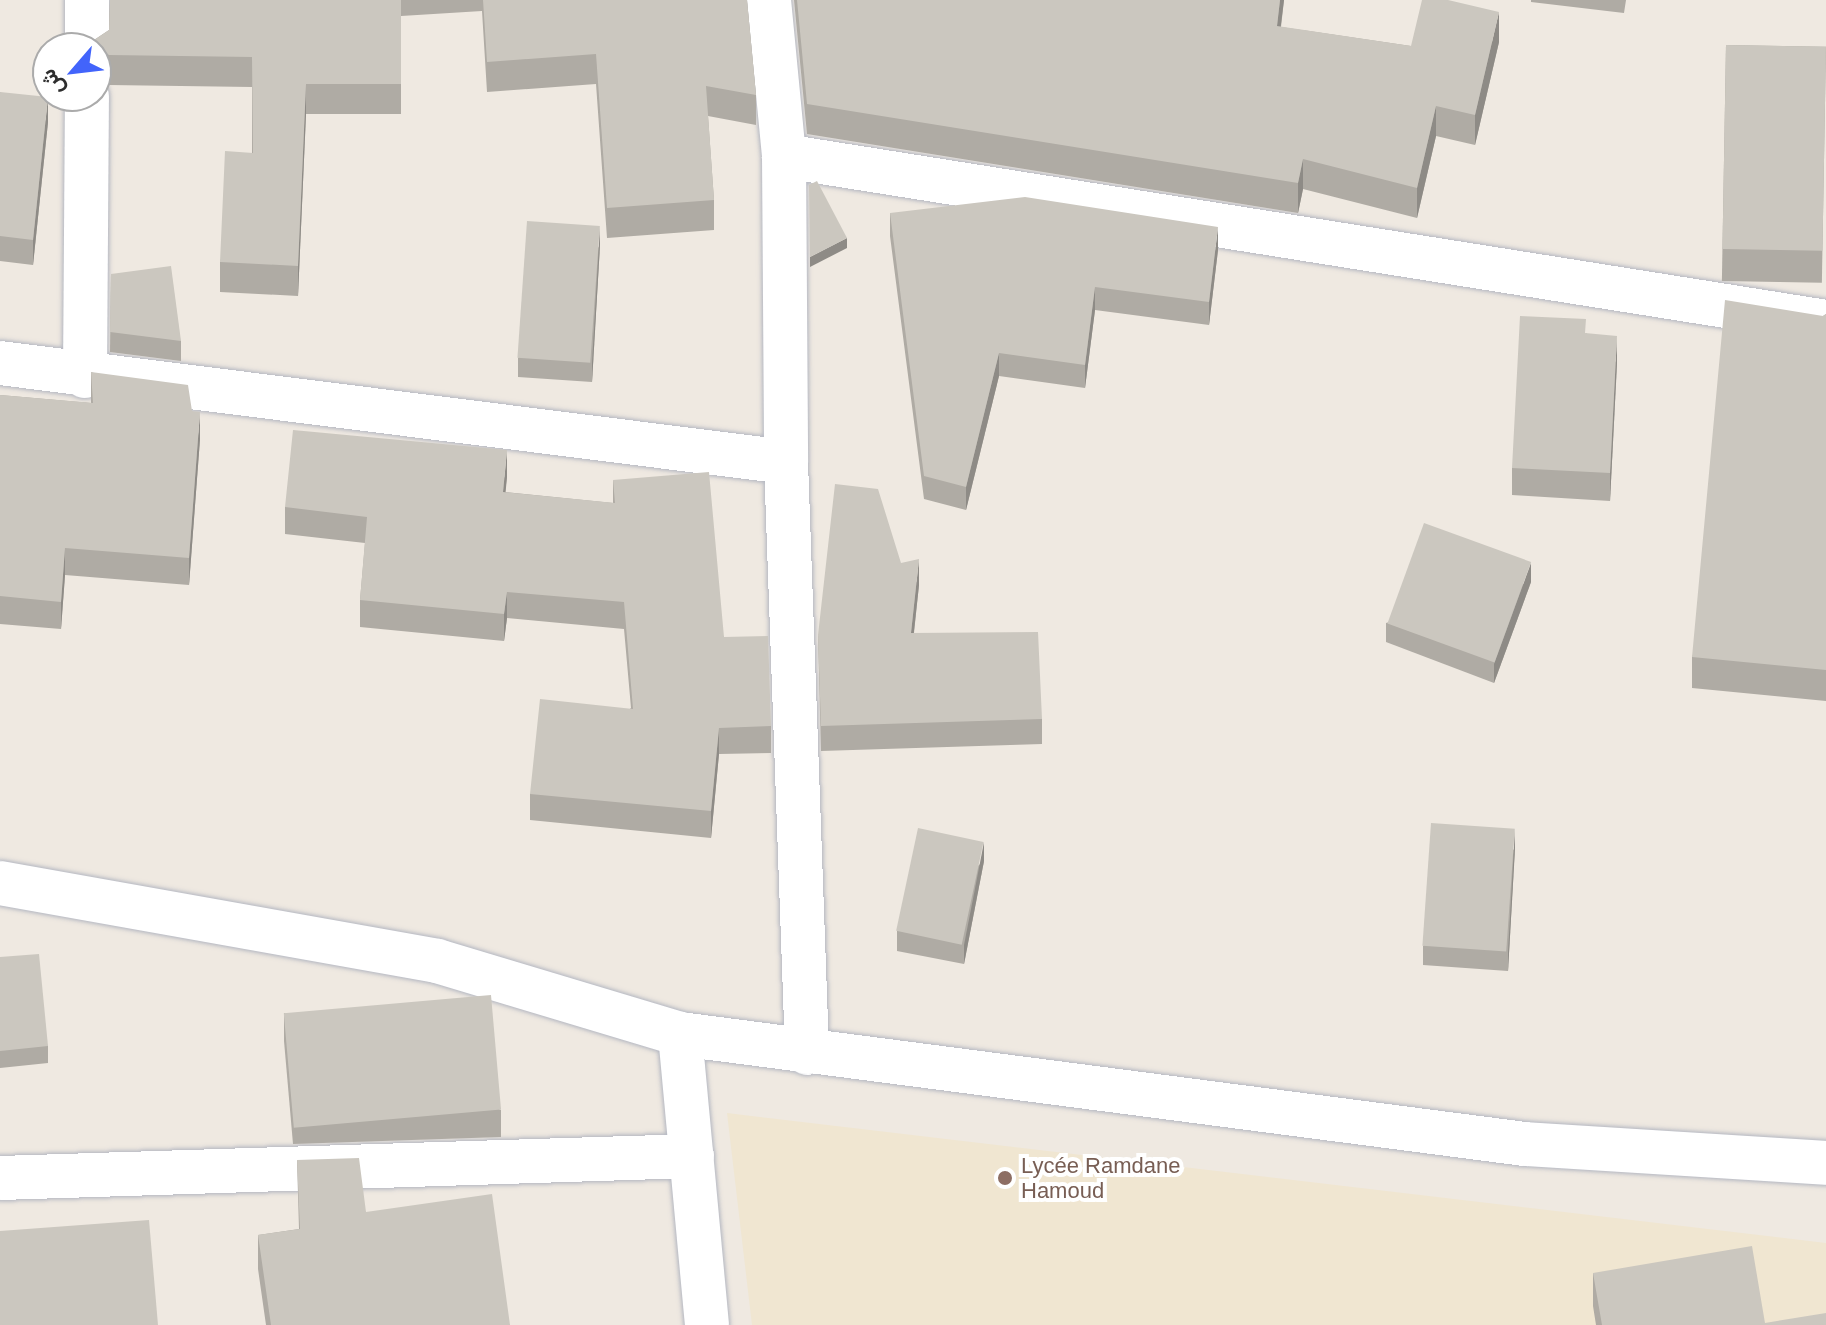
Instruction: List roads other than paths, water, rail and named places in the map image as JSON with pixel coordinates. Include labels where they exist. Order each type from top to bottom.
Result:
[{"type":"street","points":[[87,0],[87,32]]},
{"type":"street","points":[[769,0],[784,156],[786,462],[807,1053]]},
{"type":"street","points":[[85,376],[87,112]]},
{"type":"street","points":[[784,156],[1826,322]]},
{"type":"street","points":[[0,363],[786,462]]},
{"type":"street","points":[[0,883],[437,961],[680,1034],[807,1053],[1525,1144],[1826,1163]]},
{"type":"street","points":[[680,1034],[707,1325]]},
{"type":"street","points":[[0,1178],[692,1156]]},
{"type":"place","name":"Lycée Ramdane Hamoud","points":[[1005,1178]]}]
